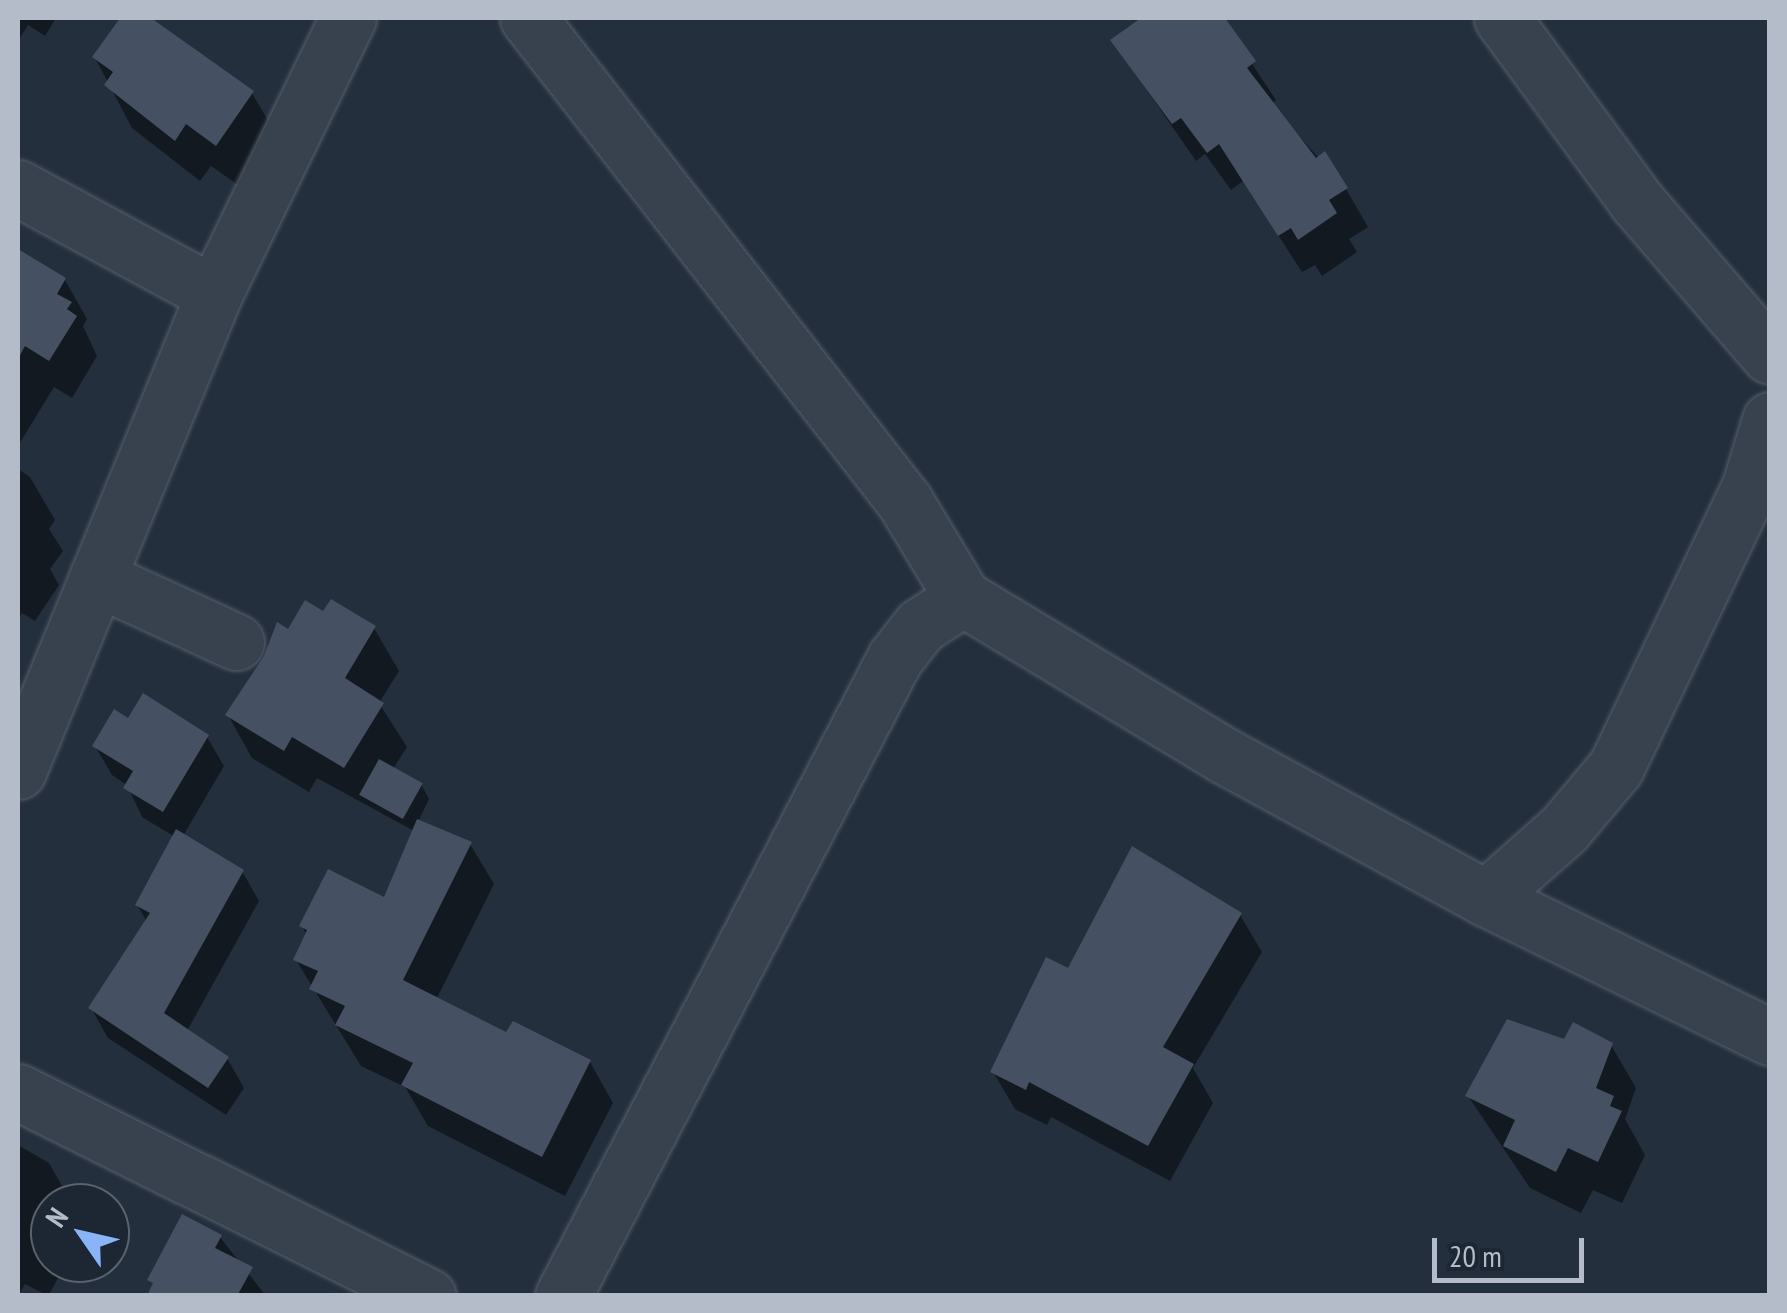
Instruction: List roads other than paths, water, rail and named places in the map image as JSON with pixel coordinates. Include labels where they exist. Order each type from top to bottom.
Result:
[{"type":"street","points":[[18,770],[214,294],[348,18]]},
{"type":"street","points":[[528,18],[905,502],[962,598],[1226,757],[1486,898],[1770,1037]]},
{"type":"street","points":[[1502,18],[1637,202],[1770,356]]},
{"type":"street","points":[[18,188],[214,294]]},
{"type":"street","points":[[1486,898],[1564,829],[1616,767],[1760,479],[1770,420]]},
{"type":"street","points":[[97,578],[236,642]]},
{"type":"street","points":[[564,1296],[895,658],[920,626],[962,598]]},
{"type":"street","points":[[18,1092],[428,1296]]}]
